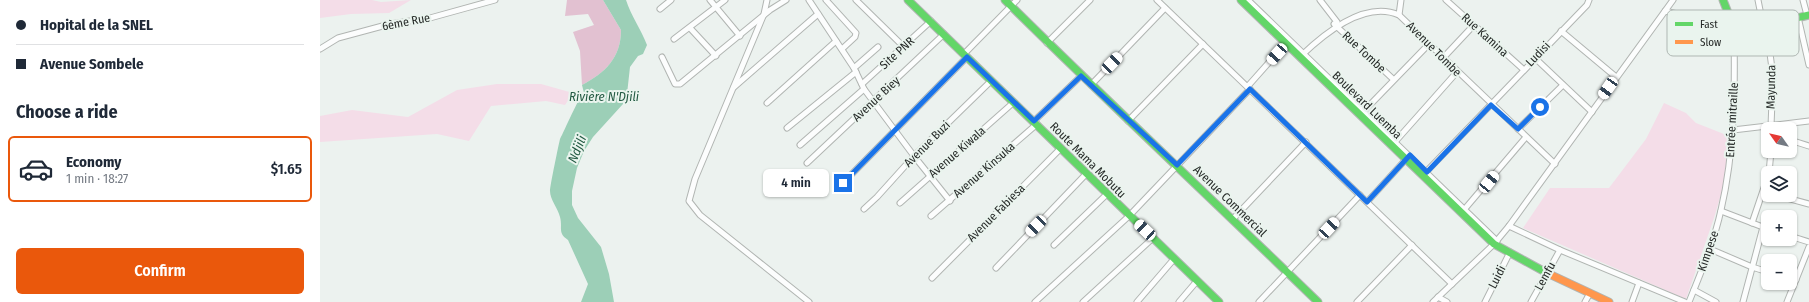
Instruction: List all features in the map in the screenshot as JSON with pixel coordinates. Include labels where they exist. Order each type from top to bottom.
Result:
[{"type":"street","name":"6ème Rue","points":[[320,49],[338,38],[390,24],[430,18],[495,0]]},
{"type":"street","points":[[660,9],[671,0]]},
{"type":"street","points":[[710,0],[740,36]]},
{"type":"street","points":[[674,39],[725,0]]},
{"type":"street","points":[[767,0],[764,14],[695,179],[689,201],[700,215],[809,302]]},
{"type":"street","points":[[662,57],[675,84],[677,85],[716,56],[764,14],[786,0]]},
{"type":"street","points":[[809,0],[855,70],[863,86],[894,130],[950,201]]},
{"type":"street","points":[[826,0],[856,33],[855,37],[842,50]]},
{"type":"street","points":[[856,0],[904,47]]},
{"type":"street","name":"Route Mama Mobutu","points":[[908,0],[1219,302]]},
{"type":"street","name":"Avenue Commercial","points":[[1005,0],[1081,76],[1177,165],[1318,302]]},
{"type":"street","points":[[843,183],[966,56],[1017,0]]},
{"type":"street","points":[[1047,43],[1090,0]]},
{"type":"street","points":[[1157,0],[1452,284]]},
{"type":"street","name":"Boulevard Luemba","points":[[1241,0],[1288,41]]},
{"type":"street","name":"Boulevard Luemba","points":[[1248,0],[1302,55],[1464,210],[1495,242],[1547,273],[1608,302]]},
{"type":"street","name":"Rue Tombe","points":[[1320,0],[1336,23],[1393,80]]},
{"type":"street","points":[[1399,15],[1401,0]]},
{"type":"street","name":"Rue Kamina","points":[[1446,0],[1473,26],[1524,70]]},
{"type":"street","points":[[1433,302],[1495,242],[1509,226],[1673,0]]},
{"type":"street","points":[[1723,0],[1727,10]]},
{"type":"street","name":"Mayunda","points":[[1758,0],[1761,10]]},
{"type":"street","points":[[1803,0],[1808,15]]},
{"type":"street","name":"Ludisi","points":[[1491,105],[1588,2]]},
{"type":"street","points":[[1091,85],[1165,8]]},
{"type":"street","name":"Avenue Tombe","points":[[1302,55],[1336,23],[1367,9],[1388,8],[1399,15],[1554,164]]},
{"type":"street","points":[[732,89],[818,14]]},
{"type":"street","name":"Site PNR","points":[[800,145],[931,21]]},
{"type":"street","points":[[1799,21],[1808,55],[1809,65]]},
{"type":"street","points":[[1443,58],[1473,26]]},
{"type":"street","points":[[690,28],[716,56]]},
{"type":"street","points":[[1561,31],[1616,77]]},
{"type":"street","name":"Avenue Biey","points":[[807,163],[944,34]]},
{"type":"street","points":[[767,103],[836,41]]},
{"type":"street","points":[[1034,302],[1129,216],[1249,88],[1288,41]]},
{"type":"street","points":[[1128,121],[1203,44]]},
{"type":"street","name":"Rue Tombe","points":[[1363,113],[1429,44]]},
{"type":"street","points":[[787,128],[855,70],[878,47]]},
{"type":"street","name":"Entrée mitraille","points":[[1721,211],[1733,130],[1734,56]]},
{"type":"street","name":"Mayunda","points":[[1770,56],[1773,76],[1771,122]]},
{"type":"street","points":[[1535,58],[1592,112]]},
{"type":"street","points":[[1394,143],[1457,72]]},
{"type":"street","name":"Avenue Kinsuka","points":[[932,216],[1035,123],[1081,76]]},
{"type":"street","name":"Avenue Buzi","points":[[864,209],[877,197],[914,156],[991,81]]},
{"type":"street","points":[[1518,129],[1562,85]]},
{"type":"street","name":"Avenue Kiwala","points":[[900,203],[1014,102]]},
{"type":"street","points":[[1425,173],[1491,105]]},
{"type":"street","points":[[1797,123],[1809,121]]},
{"type":"street","points":[[1733,130],[1761,127]]},
{"type":"street","points":[[1464,210],[1526,137]]},
{"type":"street","points":[[1232,220],[1306,142]]},
{"type":"street","points":[[1797,142],[1809,146]]},
{"type":"street","name":"Avenue Fabiesa","points":[[932,278],[1061,148]]},
{"type":"street","points":[[1367,202],[1408,157]]},
{"type":"street","points":[[996,268],[1087,173]]},
{"type":"street","points":[[1054,245],[1107,194]]},
{"type":"street","points":[[1259,302],[1360,195]]},
{"type":"street","points":[[1797,201],[1809,204]]},
{"type":"street","points":[[1752,223],[1761,202]]},
{"type":"street","points":[[1721,211],[1761,226]]},
{"type":"street","name":"Kimpese","points":[[1689,302],[1710,249],[1721,211]]},
{"type":"street","points":[[1509,226],[1560,250],[1685,302]]},
{"type":"street","points":[[1083,302],[1153,238]]},
{"type":"street","points":[[1797,238],[1809,242]]},
{"type":"street","points":[[1742,302],[1761,240]]},
{"type":"street","points":[[1357,302],[1412,245]]},
{"type":"street","points":[[1797,277],[1809,247]]},
{"type":"street","points":[[1710,249],[1761,270]]},
{"type":"street","name":"Lemfu","points":[[1531,302],[1560,250]]},
{"type":"street","name":"Luidi","points":[[1485,302],[1510,252]]},
{"type":"street","points":[[1137,302],[1174,259]]},
{"type":"street","points":[[1179,302],[1197,281]]},
{"type":"street","points":[[1632,302],[1639,283]]},
{"type":"street","points":[[1694,290],[1716,302]]},
{"type":"street","points":[[1787,302],[1792,290]]},
{"type":"street","points":[[1585,302],[1590,293]]},
{"type":"street","points":[[1438,297],[1447,302]]},
{"type":"shaded area","points":[[320,0],[372,0],[381,2],[411,0],[389,13],[351,14],[320,18]]},
{"type":"shaded area","points":[[567,0],[603,0],[621,30],[615,57],[604,70],[582,85],[580,51],[573,32],[594,25],[588,14],[565,16]]},
{"type":"shaded area","points":[[497,84],[541,84],[573,93],[565,105],[546,101],[491,106],[469,141],[437,134],[320,142],[320,116],[352,110],[408,117],[457,90]]},
{"type":"shaded area","points":[[1664,103],[1686,113],[1696,123],[1729,136],[1725,181],[1686,299],[1523,228],[1550,188],[1609,188],[1646,139]]},
{"type":"water","name":"Rivière N'Djili","points":[[603,0],[626,0],[647,45],[643,54],[638,56],[630,67],[627,94],[623,104],[593,137],[584,151],[577,168],[572,191],[572,205],[578,218],[601,247],[609,274],[614,302],[581,302],[588,284],[568,240],[561,233],[560,217],[551,198],[550,191],[560,139],[575,107],[584,93],[582,85],[598,75],[610,64],[618,49],[621,30]]},
{"type":"traffic: fast","points":[[908,0],[1219,302]]},
{"type":"traffic: fast","points":[[1005,0],[1318,302]]},
{"type":"traffic: fast","points":[[1241,0],[1494,244],[1547,273]]},
{"type":"traffic: fast","points":[[1723,0],[1727,10]]},
{"type":"traffic: fast","points":[[1799,17],[1809,15]]},
{"type":"traffic: slow","points":[[1547,273],[1609,302]]},
{"type":"route","points":[[843,183],[967,57],[1034,121],[1081,76],[1177,165],[1250,89],[1367,202],[1410,155],[1427,172],[1491,105],[1518,129],[1540,107]]},
{"type":"water label","name":"Ndjili","points":[[577,149]]}]
